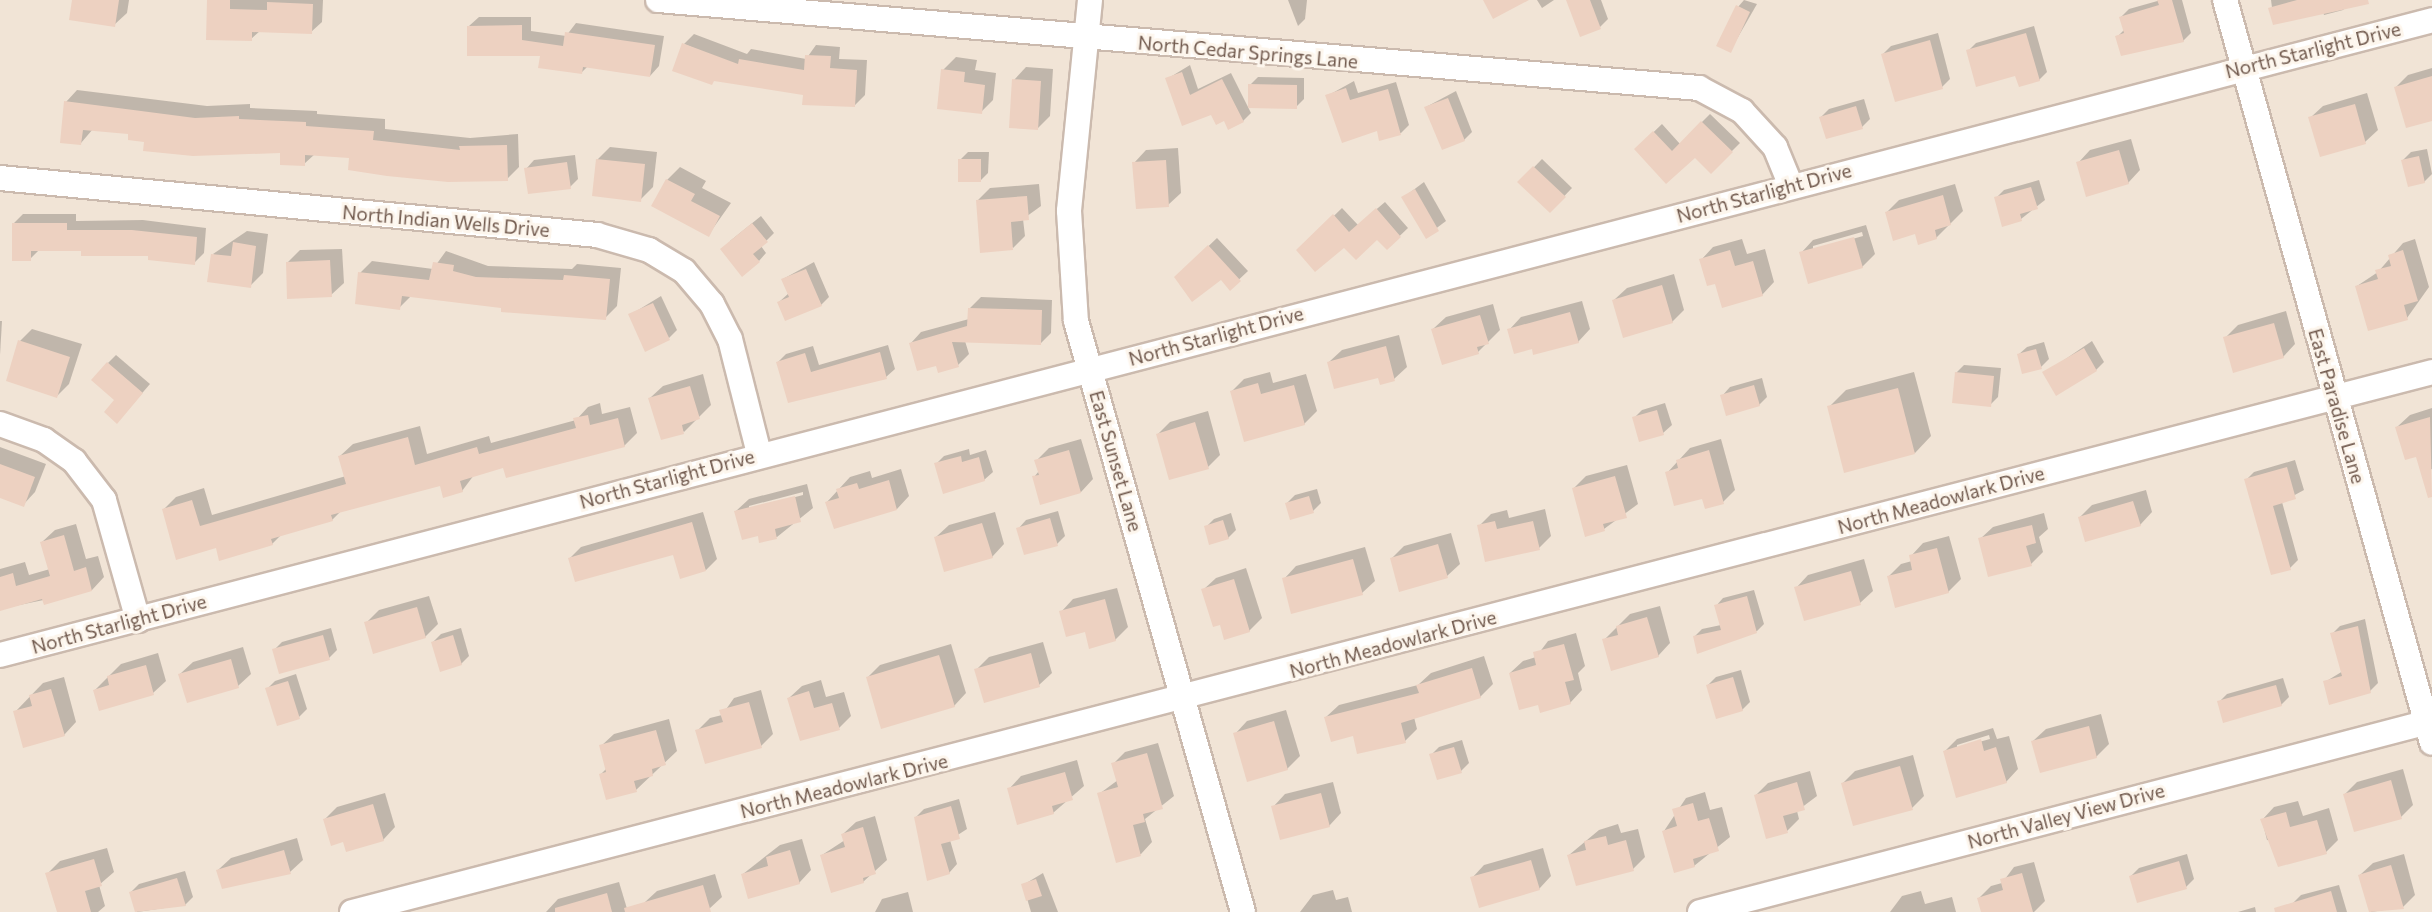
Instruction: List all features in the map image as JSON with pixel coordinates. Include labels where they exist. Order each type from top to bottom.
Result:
[{"type":"street","name":"North Cedar Springs Lane","points":[[658,0],[1086,39],[1699,88],[1742,111],[1775,147],[1791,186]]},
{"type":"street","name":"East Sunset Lane","points":[[1090,0],[1069,211],[1072,286],[1090,369],[1243,912]]},
{"type":"street","name":"East Paradise Lane","points":[[2225,0],[2334,397],[2430,729]]},
{"type":"street","name":"North Starlight Drive","points":[[0,655],[759,454],[2432,20]]},
{"type":"street","name":"North Indian Wells Drive","points":[[0,178],[597,235],[649,250],[684,271],[712,304],[730,339],[759,454]]},
{"type":"street","name":"North Meadowlark Drive","points":[[352,912],[1183,699],[2432,372]]},
{"type":"street","points":[[0,424],[54,447],[74,461],[104,500],[138,620]]},
{"type":"street","name":"North Valley View Drive","points":[[1700,912],[2430,729]]},
{"type":"shaded area","points":[[0,0],[2432,0],[2432,912],[0,912]]},
{"type":"building","points":[[72,0],[119,0],[115,27],[69,20]]},
{"type":"building","points":[[207,0],[230,0],[230,9],[267,10],[267,2],[313,4],[312,34],[252,32],[252,41],[206,40]]},
{"type":"building","points":[[1483,0],[1529,0],[1493,19]]},
{"type":"building","points":[[1566,0],[1590,0],[1601,29],[1580,37]]},
{"type":"building","points":[[2157,0],[2172,0],[2184,42],[2121,56],[2115,36],[2124,33],[2119,17],[2159,5]]},
{"type":"building","points":[[2297,0],[2368,0],[2369,4],[2273,25],[2268,8]]},
{"type":"building","points":[[1736,5],[1750,12],[1731,53],[1716,46]]},
{"type":"building","points":[[522,25],[522,40],[563,46],[565,32],[655,45],[650,77],[583,67],[582,74],[538,68],[540,56],[467,56],[467,26]]},
{"type":"building","points":[[2026,33],[2040,81],[2019,87],[2015,76],[1976,87],[1966,50]]},
{"type":"building","points":[[1930,40],[1943,89],[1895,102],[1881,54]]},
{"type":"building","points":[[682,43],[738,64],[739,59],[804,70],[805,55],[831,56],[830,68],[857,70],[855,107],[802,105],[803,95],[714,81],[712,85],[672,71]]},
{"type":"building","points":[[941,69],[965,72],[964,82],[985,85],[982,114],[937,109]]},
{"type":"building","points":[[1182,72],[1190,95],[1222,79],[1244,122],[1228,130],[1224,121],[1216,125],[1211,115],[1182,126],[1165,78]]},
{"type":"building","points":[[2432,76],[2432,121],[2406,128],[2394,87]]},
{"type":"building","points":[[1012,79],[1041,81],[1038,130],[1009,128]]},
{"type":"building","points":[[1248,84],[1297,85],[1297,109],[1248,108]]},
{"type":"building","points":[[1346,88],[1350,100],[1388,89],[1401,135],[1379,141],[1377,131],[1342,143],[1325,95]]},
{"type":"building","points":[[1448,98],[1465,141],[1442,150],[1424,107]]},
{"type":"building","points":[[64,101],[195,118],[239,116],[239,119],[306,122],[306,126],[374,131],[373,140],[460,150],[459,146],[507,145],[508,181],[448,182],[387,176],[348,170],[349,158],[305,155],[305,166],[280,165],[280,153],[193,156],[143,151],[144,142],[128,140],[128,134],[83,130],[81,145],[60,143]]},
{"type":"building","points":[[2355,104],[2366,144],[2320,157],[2308,117]]},
{"type":"building","points":[[1856,106],[1863,129],[1826,139],[1819,117]]},
{"type":"building","points":[[1701,121],[1733,152],[1711,174],[1695,158],[1666,184],[1634,149],[1653,131],[1672,151]]},
{"type":"building","points":[[2119,150],[2129,184],[2086,197],[2076,162]]},
{"type":"building","points":[[2419,156],[2425,183],[2408,187],[2401,160]]},
{"type":"building","points":[[596,159],[645,164],[641,202],[592,196]]},
{"type":"building","points":[[958,159],[981,159],[981,182],[958,182]]},
{"type":"building","points":[[1166,160],[1169,207],[1136,209],[1132,162]]},
{"type":"building","points":[[567,162],[571,189],[528,194],[524,168]]},
{"type":"building","points":[[1533,166],[1566,197],[1550,213],[1517,182]]},
{"type":"building","points":[[666,179],[695,194],[691,201],[720,216],[709,237],[651,206]]},
{"type":"building","points":[[2031,187],[2038,209],[2020,214],[2022,221],[2002,227],[1994,197]]},
{"type":"building","points":[[1415,189],[1439,231],[1426,239],[1401,197]]},
{"type":"building","points":[[1943,195],[1951,225],[1935,230],[1937,239],[1918,245],[1915,234],[1893,241],[1885,212]]},
{"type":"building","points":[[1027,196],[1029,220],[1011,222],[1013,250],[980,253],[976,200]]},
{"type":"building","points":[[1376,208],[1401,237],[1387,250],[1377,240],[1356,260],[1344,248],[1315,272],[1296,250],[1333,214],[1349,232]]},
{"type":"building","points":[[12,223],[67,223],[67,230],[132,230],[197,237],[195,265],[148,260],[148,256],[81,256],[81,251],[31,251],[31,261],[12,261]]},
{"type":"building","points":[[752,223],[768,242],[753,254],[760,262],[742,277],[720,249]]},
{"type":"building","points":[[1854,237],[1863,268],[1808,284],[1799,252]]},
{"type":"building","points":[[233,242],[256,246],[251,288],[207,282],[211,254],[231,256]]},
{"type":"building","points":[[1208,245],[1241,281],[1230,291],[1221,280],[1192,302],[1174,277]]},
{"type":"building","points":[[1730,250],[1735,266],[1753,261],[1763,296],[1722,308],[1715,284],[1707,286],[1699,259]]},
{"type":"building","points":[[2403,250],[2418,301],[2404,305],[2408,320],[2368,331],[2355,286],[2378,279],[2375,270],[2391,266],[2388,255]]},
{"type":"building","points":[[330,260],[332,297],[287,299],[286,262]]},
{"type":"building","points":[[433,262],[454,265],[453,271],[476,277],[563,280],[564,275],[610,279],[606,320],[501,312],[501,308],[402,296],[400,310],[355,304],[358,272],[429,280]]},
{"type":"building","points":[[806,269],[822,306],[785,321],[777,302],[789,297],[781,279]]},
{"type":"building","points":[[1662,285],[1673,323],[1623,338],[1612,300]]},
{"type":"building","points":[[653,303],[670,340],[645,352],[628,314]]},
{"type":"building","points":[[968,308],[1042,310],[1041,345],[952,342],[959,367],[938,373],[936,366],[917,371],[909,343],[967,326]]},
{"type":"building","points":[[1570,312],[1579,343],[1533,355],[1532,349],[1514,354],[1507,329]]},
{"type":"building","points":[[1480,315],[1489,344],[1477,347],[1479,354],[1442,365],[1431,329]]},
{"type":"building","points":[[2274,323],[2284,358],[2233,373],[2223,337]]},
{"type":"building","points":[[18,340],[70,357],[57,398],[6,381]]},
{"type":"building","points":[[1386,346],[1395,381],[1380,385],[1378,378],[1334,389],[1327,362]]},
{"type":"building","points":[[2084,348],[2097,371],[2056,396],[2042,372]]},
{"type":"building","points":[[2036,349],[2042,369],[2022,374],[2017,354]]},
{"type":"building","points":[[880,352],[887,379],[788,403],[776,362],[805,353],[811,372]]},
{"type":"building","points":[[107,362],[143,393],[117,424],[104,412],[114,400],[91,380]]},
{"type":"building","points":[[1955,372],[1994,376],[1991,407],[1952,403]]},
{"type":"building","points":[[1258,383],[1261,394],[1294,385],[1305,425],[1244,442],[1230,391]]},
{"type":"building","points":[[1754,385],[1760,406],[1726,416],[1720,395]]},
{"type":"building","points":[[690,386],[700,419],[682,425],[684,434],[661,440],[648,398]]},
{"type":"building","points":[[1898,388],[1915,454],[1844,473],[1827,406]]},
{"type":"building","points":[[1657,410],[1664,435],[1639,442],[1632,417]]},
{"type":"building","points":[[588,415],[590,425],[618,418],[625,447],[506,478],[503,468],[460,481],[463,492],[443,498],[440,486],[331,515],[333,521],[271,539],[273,545],[219,561],[216,548],[176,560],[162,509],[192,500],[200,526],[346,484],[338,456],[408,437],[415,465],[477,447],[479,454],[576,428],[573,418]]},
{"type":"building","points":[[2430,417],[2432,497],[2428,498],[2416,457],[2405,460],[2395,427]]},
{"type":"building","points":[[1195,422],[1209,469],[1169,480],[1156,434]]},
{"type":"building","points":[[1069,450],[1081,493],[1040,505],[1032,476],[1039,475],[1034,460]]},
{"type":"building","points":[[1709,450],[1724,504],[1705,509],[1702,499],[1674,506],[1665,472],[1678,468],[1676,460]]},
{"type":"building","points":[[961,456],[962,462],[979,457],[985,481],[943,494],[934,463]]},
{"type":"building","points":[[0,464],[35,477],[24,507],[0,498]]},
{"type":"building","points":[[2287,467],[2296,499],[2273,506],[2291,570],[2271,575],[2244,479]]},
{"type":"building","points":[[1615,476],[1627,518],[1603,524],[1605,531],[1585,537],[1572,488]]},
{"type":"building","points":[[889,480],[897,510],[834,529],[825,502],[839,498],[836,489],[857,483],[859,489]]},
{"type":"building","points":[[795,496],[801,522],[775,529],[777,539],[759,543],[758,536],[742,540],[734,511]]},
{"type":"building","points":[[1309,496],[1314,513],[1290,520],[1285,503]]},
{"type":"building","points":[[2133,501],[2141,526],[2085,542],[2078,517]]},
{"type":"building","points":[[1050,518],[1058,546],[1024,555],[1016,528]]},
{"type":"building","points":[[1223,520],[1229,539],[1209,545],[1204,526]]},
{"type":"building","points":[[1495,521],[1497,529],[1533,521],[1540,550],[1485,562],[1477,525]]},
{"type":"building","points":[[692,522],[706,571],[680,579],[673,555],[575,582],[568,558]]},
{"type":"building","points":[[982,523],[993,558],[944,572],[934,537]]},
{"type":"building","points":[[2032,525],[2036,543],[2026,546],[2032,566],[1988,577],[1978,538]]},
{"type":"building","points":[[64,535],[74,571],[86,567],[92,591],[44,605],[42,599],[0,611],[0,577],[13,573],[16,586],[50,576],[40,542]]},
{"type":"building","points":[[1438,544],[1448,578],[1399,592],[1390,558]]},
{"type":"building","points":[[1937,548],[1949,593],[1895,608],[1887,576],[1912,570],[1909,555]]},
{"type":"building","points":[[1353,559],[1363,595],[1291,614],[1282,578]]},
{"type":"building","points":[[1851,571],[1861,605],[1804,621],[1794,587]]},
{"type":"building","points":[[1234,579],[1250,632],[1224,640],[1220,625],[1213,627],[1201,589]]},
{"type":"building","points":[[1747,596],[1757,633],[1697,654],[1693,636],[1721,630],[1714,605]]},
{"type":"building","points":[[1105,599],[1116,641],[1089,649],[1085,632],[1066,637],[1059,611]]},
{"type":"building","points":[[417,607],[426,638],[373,654],[364,622]]},
{"type":"building","points":[[1647,617],[1659,657],[1611,671],[1602,639],[1618,635],[1616,626]]},
{"type":"building","points":[[2358,626],[2371,693],[2329,705],[2323,681],[2342,676],[2330,633]]},
{"type":"building","points":[[323,635],[330,660],[279,674],[272,649]]},
{"type":"building","points":[[453,635],[462,665],[440,672],[431,642]]},
{"type":"building","points":[[1564,644],[1574,680],[1565,682],[1571,704],[1540,713],[1538,705],[1519,710],[1509,673],[1536,665],[1533,652]]},
{"type":"building","points":[[1031,653],[1040,687],[984,703],[974,669]]},
{"type":"building","points":[[939,655],[955,707],[881,729],[866,677]]},
{"type":"building","points":[[231,659],[239,688],[187,703],[178,674]]},
{"type":"building","points":[[146,665],[154,695],[99,711],[93,690],[109,685],[107,676]]},
{"type":"building","points":[[1472,668],[1481,698],[1401,723],[1406,743],[1357,754],[1353,736],[1331,742],[1324,717],[1419,693],[1416,685]]},
{"type":"building","points":[[1733,677],[1743,711],[1716,719],[1706,685]]},
{"type":"building","points":[[288,681],[300,719],[277,726],[265,688]]},
{"type":"building","points":[[2276,685],[2282,706],[2223,723],[2217,701]]},
{"type":"building","points":[[51,689],[65,736],[23,748],[13,711],[32,706],[29,695]]},
{"type":"building","points":[[809,691],[814,708],[832,703],[840,730],[800,741],[787,698]]},
{"type":"building","points":[[749,702],[762,748],[705,764],[695,730],[723,722],[719,710]]},
{"type":"building","points":[[1274,721],[1288,770],[1247,782],[1233,733]]},
{"type":"building","points":[[2089,726],[2097,758],[2040,773],[2031,741]]},
{"type":"building","points":[[656,730],[666,765],[652,769],[653,776],[634,781],[637,792],[606,800],[599,774],[606,772],[599,745]]},
{"type":"building","points":[[1981,739],[1984,751],[1996,747],[2007,783],[1956,798],[1943,751]]},
{"type":"building","points":[[1454,747],[1462,773],[1437,780],[1429,754]]},
{"type":"building","points":[[1147,753],[1163,809],[1143,814],[1145,822],[1133,825],[1141,856],[1116,863],[1097,793],[1118,787],[1111,763]]},
{"type":"building","points":[[1900,766],[1913,810],[1853,826],[1841,783]]},
{"type":"building","points":[[1065,772],[1073,800],[1052,806],[1054,814],[1017,825],[1007,788]]},
{"type":"building","points":[[2391,780],[2402,819],[2354,832],[2343,794]]},
{"type":"building","points":[[1797,782],[1805,810],[1783,816],[1788,833],[1766,839],[1754,795]]},
{"type":"building","points":[[1321,793],[1330,827],[1280,840],[1271,806]]},
{"type":"building","points":[[1693,803],[1698,821],[1709,818],[1719,851],[1693,859],[1695,867],[1674,873],[1662,831],[1677,826],[1672,809]]},
{"type":"building","points":[[373,804],[384,841],[346,852],[343,842],[331,846],[323,819]]},
{"type":"building","points":[[951,806],[960,839],[941,844],[950,874],[927,881],[914,817]]},
{"type":"building","points":[[2286,812],[2290,827],[2317,820],[2327,854],[2278,867],[2260,819]]},
{"type":"building","points":[[863,827],[876,874],[863,878],[864,883],[831,893],[820,855],[845,847],[841,834]]},
{"type":"building","points":[[1606,836],[1608,845],[1626,840],[1634,871],[1576,886],[1567,855],[1586,850],[1584,841]]},
{"type":"building","points":[[284,850],[291,874],[222,889],[216,870]]},
{"type":"building","points":[[790,850],[800,884],[748,899],[741,874],[768,866],[766,857]]},
{"type":"building","points":[[94,859],[102,886],[85,891],[91,912],[57,912],[45,873]]},
{"type":"building","points":[[1531,860],[1540,890],[1479,908],[1470,877]]},
{"type":"building","points":[[2179,861],[2187,889],[2137,903],[2129,876]]},
{"type":"building","points":[[2391,865],[2404,909],[2369,912],[2358,875]]},
{"type":"building","points":[[2022,873],[2033,912],[1981,912],[1977,898],[2003,890],[2000,879]]},
{"type":"building","points":[[177,878],[186,906],[135,912],[129,892]]},
{"type":"building","points":[[1036,879],[1042,896],[1026,901],[1021,884]]},
{"type":"building","points":[[703,885],[711,912],[625,912],[624,908]]},
{"type":"building","points":[[2331,891],[2337,912],[2275,912],[2274,908]]},
{"type":"building","points":[[607,893],[612,912],[555,912],[555,908]]}]
